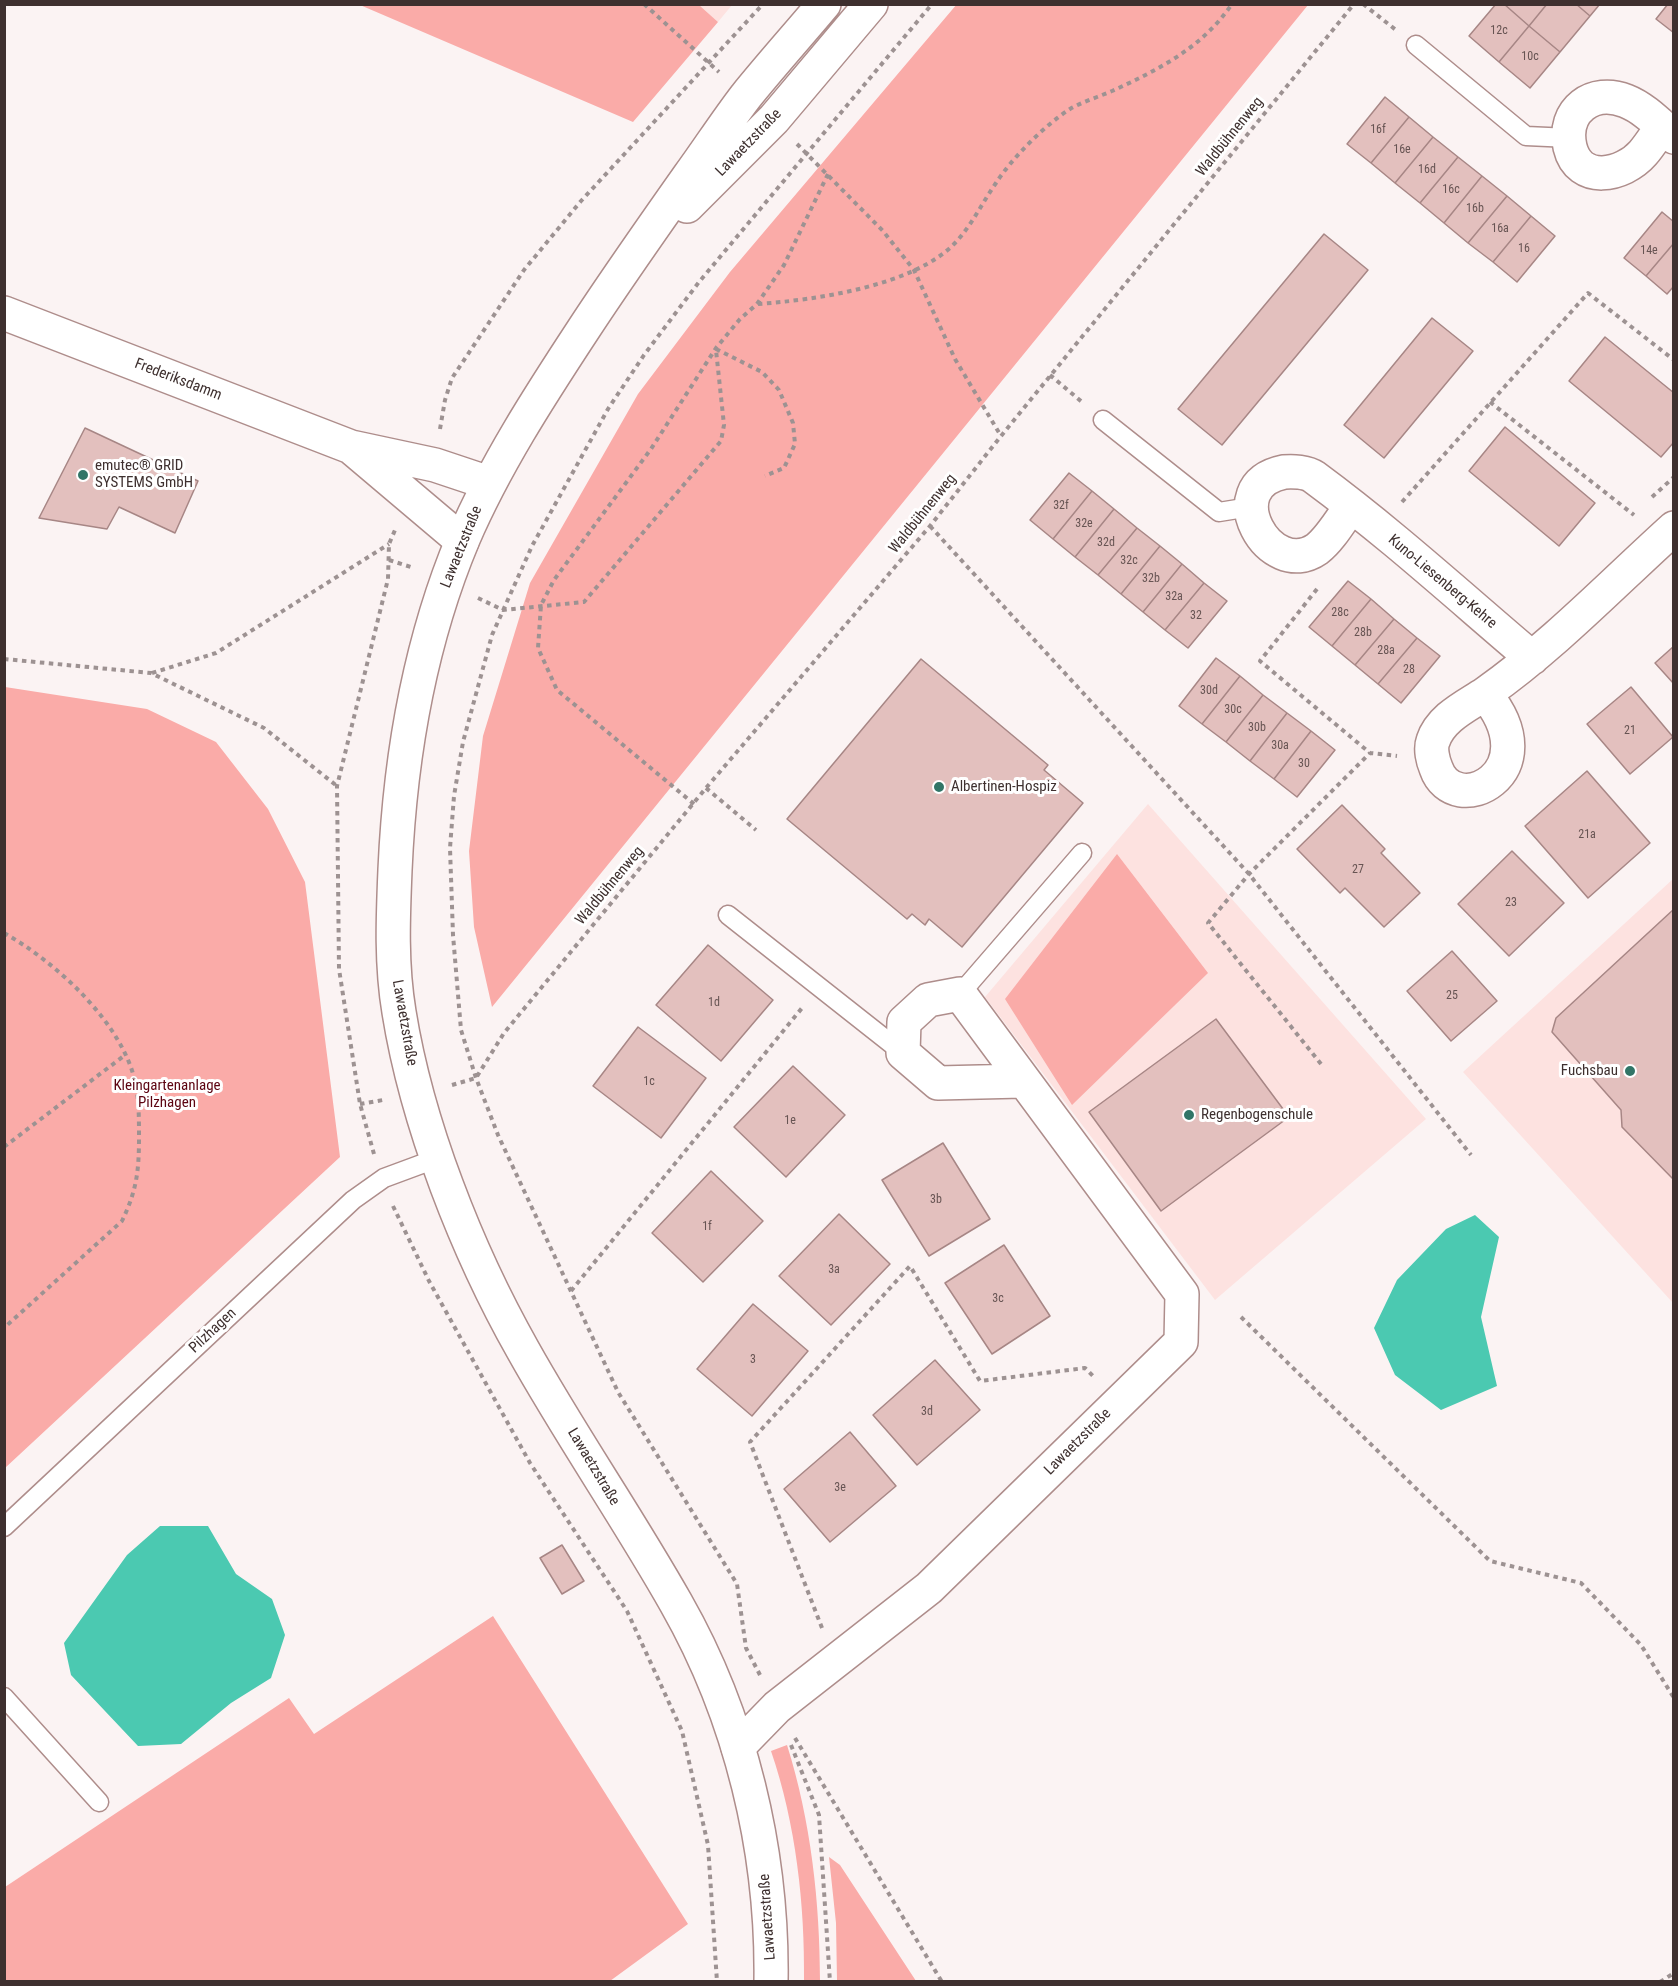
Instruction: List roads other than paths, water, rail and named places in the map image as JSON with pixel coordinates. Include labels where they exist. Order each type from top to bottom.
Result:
[{"type":"street","name":"Lawaetzstraße","points":[[771,1982],[772,1940],[763,1850],[738,1747],[711,1674],[678,1606],[523,1350],[486,1279],[438,1158],[406,1050],[398,1006],[392,936],[397,828],[409,721],[422,663],[462,541],[489,483],[542,392],[620,273],[744,98],[824,4]]},
{"type":"street","name":"Lawaetzstraße","points":[[620,273],[774,119],[872,4]]},
{"type":"street","points":[[1596,97],[1625,100],[1638,106],[1668,132],[1626,168],[1610,174],[1592,171],[1580,163],[1570,147],[1574,114],[1585,101],[1596,97]]},
{"type":"street","name":"Frederiksdamm","points":[[4,313],[351,447],[435,465],[489,483]]},
{"type":"street","name":"Frederiksdamm","points":[[351,447],[462,541]]},
{"type":"street","name":"Kuno-Liesenberg-Kehre","points":[[1251,507],[1255,491],[1276,474],[1289,471],[1310,474],[1532,658]]},
{"type":"street","points":[[1251,507],[1253,522],[1261,538],[1288,554],[1302,554],[1315,550],[1324,542],[1351,506]]},
{"type":"street","points":[[1485,693],[1532,658],[1674,528]]},
{"type":"street","name":"Lawaetzstraße","points":[[738,1747],[777,1707],[834,1660],[930,1588],[1181,1342],[1182,1294],[1022,1081],[960,994]]},
{"type":"street","points":[[960,994],[928,1000],[904,1022],[903,1053],[938,1083],[1022,1081]]},
{"type":"lane","points":[[1416,45],[1526,136],[1570,138]]},
{"type":"lane","points":[[1103,420],[1219,512],[1251,507]]},
{"type":"lane","points":[[960,994],[1082,853]]},
{"type":"lane","points":[[728,915],[903,1053]]},
{"type":"lane","name":"Pilzhagen","points":[[4,1527],[353,1200],[384,1178],[438,1158]]},
{"type":"lane","points":[[4,1697],[99,1802]]},
{"type":"place","name":"emutec® GRID SYSTEMS GmbH","points":[[83,475]]},
{"type":"place","name":"Albertinen-Hospiz","points":[[939,787]]},
{"type":"place","name":"Fuchsbau","points":[[1630,1071]]},
{"type":"place","name":"Regenbogenschule","points":[[1189,1115]]},
{"type":"park label","name":"Kleingartenanlage Pilzhagen","points":[[167,1094]]}]
